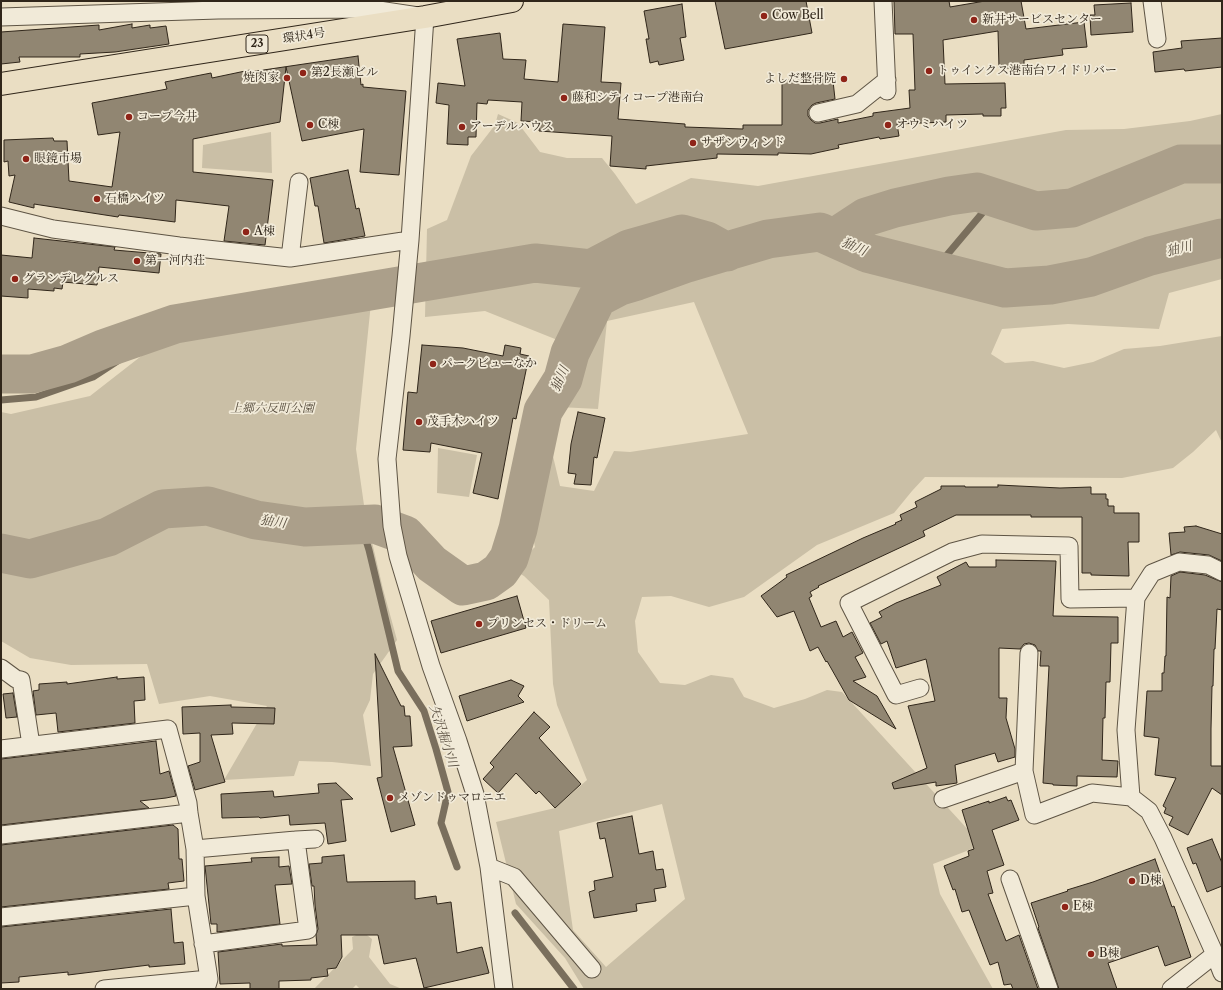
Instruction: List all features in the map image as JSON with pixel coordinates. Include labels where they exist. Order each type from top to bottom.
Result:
[{"type":"main road","name":"環状4号","points":[[1,84],[436,10],[512,1]]},
{"type":"street","points":[[818,113],[857,104],[887,86],[883,1]]},
{"type":"street","points":[[1152,1],[1157,39]]},
{"type":"street","points":[[1,17],[218,6],[436,10],[409,246],[387,459],[392,526],[398,556],[431,666],[475,794],[489,867],[504,989]]},
{"type":"street","points":[[290,258],[299,182]]},
{"type":"street","points":[[1,216],[53,229],[179,246],[290,258],[409,246]]},
{"type":"street","points":[[920,688],[896,695],[849,603],[952,552],[982,544],[1069,546],[1070,599],[1136,598]]},
{"type":"street","points":[[1132,797],[1126,730],[1136,598],[1152,573],[1179,562],[1208,565],[1222,572]]},
{"type":"street","points":[[1029,653],[1024,771],[1034,815],[1092,793],[1132,797],[1149,811],[1163,838],[1222,973]]},
{"type":"street","points":[[1,668],[9,680],[21,680],[31,745]]},
{"type":"street","points":[[1,748],[168,729],[188,803],[195,849],[196,896],[208,984],[104,989]]},
{"type":"street","points":[[943,799],[1024,771]]},
{"type":"street","points":[[1,834],[189,813]]},
{"type":"street","points":[[195,849],[315,839]]},
{"type":"street","points":[[203,944],[308,930],[296,840]]},
{"type":"street","points":[[489,867],[514,878],[592,970]]},
{"type":"street","points":[[1010,879],[1049,989]]},
{"type":"street","points":[[1,917],[196,896]]},
{"type":"street","points":[[1171,989],[1214,955]]},
{"type":"green space","points":[[498,114],[518,123],[540,152],[567,158],[602,158],[636,204],[691,178],[758,186],[1066,130],[1124,129],[1190,121],[1222,114],[1222,279],[1169,293],[1159,329],[1068,324],[1002,329],[991,354],[1005,363],[1033,361],[1064,368],[1093,362],[1124,349],[1160,346],[1222,336],[1222,443],[1216,430],[1193,452],[1173,468],[1122,478],[925,477],[894,513],[817,545],[744,597],[709,607],[671,596],[642,597],[635,621],[638,652],[660,683],[685,685],[711,675],[733,678],[744,697],[774,708],[805,699],[827,690],[842,692],[982,845],[933,864],[940,894],[993,989],[584,989],[565,958],[516,904],[496,822],[555,808],[587,780],[557,705],[553,684],[549,600],[524,576],[512,569],[535,547],[531,527],[532,492],[529,455],[539,410],[548,392],[560,341],[485,311],[425,317],[427,229],[447,220],[471,156],[495,125]],"holes":[[[694,302],[748,434],[630,452],[614,451],[594,491],[560,486],[552,452],[559,407],[598,409],[607,321]],[[662,804],[685,899],[606,967],[573,930],[559,831]]]},
{"type":"green space","points":[[271,132],[272,173],[202,168],[203,145]]},
{"type":"green space","name":"上郷六反町公園","points":[[371,303],[356,449],[365,512],[383,589],[397,640],[373,674],[370,700],[363,715],[371,766],[332,762],[299,761],[294,776],[224,780],[267,706],[210,696],[159,704],[147,664],[71,665],[30,658],[1,641],[1,565],[16,571],[76,556],[135,510],[95,533],[33,549],[1,543],[1,412],[11,414],[90,396],[149,350],[268,320]]},
{"type":"green space","points":[[438,448],[477,455],[469,497],[437,493]]},
{"type":"green space","points":[[363,932],[372,939],[369,957],[390,984],[402,989],[360,989],[356,985],[352,989],[314,989],[353,949],[352,937]]},
{"type":"building","points":[[715,1],[806,1],[812,33],[725,49]]},
{"type":"building","points":[[894,1],[949,1],[950,7],[985,1],[1021,1],[1026,29],[1084,22],[1087,47],[1062,49],[1063,55],[1024,60],[1024,68],[999,68],[998,31],[943,40],[945,84],[1005,83],[1006,108],[1001,108],[1001,116],[983,116],[983,114],[946,115],[946,122],[897,124],[899,136],[880,139],[879,137],[838,145],[839,148],[811,154],[717,154],[717,158],[646,166],[646,169],[610,166],[612,136],[539,131],[540,122],[521,121],[522,102],[488,100],[487,104],[477,103],[476,137],[468,137],[468,145],[447,144],[449,105],[436,103],[438,83],[465,86],[457,39],[500,33],[503,59],[526,60],[524,79],[558,82],[563,24],[605,27],[601,82],[621,83],[618,119],[685,124],[685,127],[743,129],[743,125],[782,125],[782,80],[805,80],[805,77],[832,72],[835,99],[812,105],[808,110],[808,116],[815,123],[838,119],[838,123],[873,116],[873,113],[910,108],[909,90],[915,90],[913,34],[895,34]]},
{"type":"building","points":[[1131,3],[1133,32],[1091,35],[1090,15],[1095,15],[1094,5]]},
{"type":"building","points":[[682,4],[686,37],[680,38],[684,60],[659,65],[658,61],[650,63],[646,39],[649,39],[644,11]]},
{"type":"building","points":[[132,24],[132,28],[150,25],[150,28],[166,26],[169,44],[115,52],[80,54],[80,57],[19,57],[20,62],[1,64],[1,32],[99,25],[99,30]]},
{"type":"building","points":[[1222,38],[1222,67],[1185,71],[1184,69],[1155,72],[1153,52],[1182,48],[1181,41]]},
{"type":"building","points":[[358,56],[361,85],[363,84],[363,87],[406,91],[399,175],[360,172],[364,129],[302,141],[286,67],[280,122],[193,139],[193,172],[273,180],[265,245],[224,241],[229,206],[176,200],[175,222],[119,215],[118,217],[34,204],[34,208],[9,202],[15,175],[9,176],[8,161],[4,162],[4,140],[53,138],[54,141],[67,141],[69,181],[112,187],[120,132],[98,135],[92,103],[167,89],[165,82],[211,73],[212,78],[250,70],[250,72]]},
{"type":"building","points":[[348,170],[356,209],[359,208],[365,236],[324,243],[318,206],[315,206],[310,178]]},
{"type":"building","points":[[34,238],[115,247],[114,250],[161,254],[159,273],[99,267],[97,285],[63,282],[62,289],[54,288],[54,291],[28,289],[28,298],[1,296],[1,255],[32,258]]},
{"type":"building","points":[[422,345],[463,348],[503,356],[505,345],[521,348],[520,354],[529,356],[516,419],[513,418],[498,499],[473,493],[482,453],[431,443],[430,452],[403,450],[408,392],[417,393]]},
{"type":"building","points":[[578,412],[605,418],[597,458],[594,457],[591,485],[574,484],[576,474],[568,473],[571,444]]},
{"type":"building","points":[[998,485],[1060,488],[1091,487],[1091,494],[1106,494],[1108,506],[1114,506],[1114,513],[1139,513],[1139,542],[1128,542],[1129,576],[1091,575],[1091,573],[1082,573],[1082,517],[956,515],[923,531],[925,536],[818,586],[819,587],[810,592],[812,596],[809,598],[821,627],[836,621],[843,637],[852,632],[863,653],[855,657],[866,677],[853,681],[877,696],[896,729],[849,700],[818,647],[810,651],[794,611],[777,617],[761,596],[787,577],[786,575],[896,524],[895,523],[902,520],[900,515],[917,507],[915,502],[941,489],[941,486],[998,487]]},
{"type":"building","points":[[1196,526],[1222,534],[1222,561],[1209,555],[1180,552],[1171,555],[1169,533],[1185,532],[1184,527]]},
{"type":"building","points":[[996,560],[1056,561],[1053,616],[1118,617],[1118,643],[1111,643],[1110,682],[1106,682],[1102,760],[1118,761],[1117,777],[1077,776],[1077,786],[1043,783],[1049,666],[1040,666],[1041,651],[1038,651],[1035,645],[1029,643],[1024,644],[1020,649],[999,648],[999,698],[1007,698],[1006,718],[1015,749],[1015,757],[998,762],[995,753],[955,765],[957,783],[936,786],[936,782],[894,789],[892,783],[927,768],[908,706],[935,701],[926,659],[896,668],[887,641],[881,644],[870,623],[882,617],[879,612],[896,603],[941,585],[937,577],[966,562],[969,567],[996,567]]},
{"type":"building","points":[[1180,572],[1205,575],[1222,582],[1222,610],[1217,609],[1214,649],[1211,766],[1222,766],[1222,795],[1212,788],[1188,835],[1169,825],[1173,817],[1164,813],[1166,808],[1163,806],[1176,778],[1155,775],[1159,738],[1144,736],[1147,691],[1162,691],[1162,673],[1164,673],[1166,656],[1167,597],[1170,598],[1171,576]]},
{"type":"building","name":"プリンセス・ドリーム","points":[[517,596],[526,628],[441,653],[431,621]]},
{"type":"building","points":[[375,654],[401,706],[404,706],[405,716],[410,716],[412,746],[393,747],[415,825],[391,832],[377,778],[382,777]]},
{"type":"building","points":[[117,677],[117,679],[144,677],[145,700],[134,701],[135,723],[58,732],[56,713],[36,715],[33,691],[39,690],[39,684],[67,682],[67,684]]},
{"type":"building","points":[[511,680],[524,686],[518,696],[524,702],[467,721],[459,696]]},
{"type":"building","points":[[13,693],[17,717],[6,718],[3,694]]},
{"type":"building","points":[[231,705],[231,707],[275,708],[274,724],[232,723],[233,734],[211,735],[225,782],[195,790],[188,766],[200,762],[200,733],[183,734],[182,707]]},
{"type":"building","points":[[534,712],[550,727],[539,738],[581,784],[555,808],[539,791],[536,794],[516,773],[498,793],[483,779],[494,767],[490,763]]},
{"type":"building","points":[[156,741],[160,774],[169,771],[176,796],[140,801],[149,808],[1,825],[1,759]]},
{"type":"building","points":[[336,783],[353,799],[341,800],[346,841],[328,844],[325,823],[290,825],[289,815],[260,818],[222,818],[221,794],[273,791],[274,797],[319,793],[318,784]]},
{"type":"building","points":[[1006,797],[1008,801],[1011,800],[1019,820],[992,830],[1004,865],[987,871],[993,893],[988,894],[1006,941],[1019,935],[1038,989],[1013,989],[1011,984],[1004,985],[998,962],[990,965],[969,910],[962,912],[955,889],[953,890],[944,866],[969,856],[968,851],[974,849],[962,810]]},
{"type":"building","points":[[632,816],[639,854],[653,851],[656,870],[663,869],[666,887],[654,889],[656,901],[636,904],[637,911],[594,918],[589,892],[595,890],[594,881],[613,877],[605,838],[600,839],[597,823]]},
{"type":"building","points":[[173,825],[178,829],[179,859],[182,859],[184,881],[168,883],[169,889],[1,907],[1,845]]},
{"type":"building","points":[[1212,839],[1222,863],[1222,886],[1207,892],[1196,863],[1193,864],[1187,848]]},
{"type":"building","points":[[344,855],[347,882],[415,881],[415,899],[436,896],[437,904],[451,902],[457,953],[482,947],[489,973],[424,988],[416,958],[384,964],[378,935],[341,935],[342,957],[336,968],[327,969],[328,976],[311,978],[311,980],[279,981],[279,989],[250,989],[250,983],[220,984],[218,952],[282,944],[282,946],[317,945],[316,935],[318,929],[314,886],[312,886],[309,864],[322,863],[322,857]]},
{"type":"building","points":[[279,857],[279,867],[289,866],[292,884],[275,885],[280,924],[217,932],[217,924],[211,924],[205,866],[252,862],[251,858]]},
{"type":"building","points":[[1155,859],[1172,907],[1174,906],[1191,957],[1165,966],[1158,946],[1108,963],[1117,989],[1059,989],[1031,903]]},
{"type":"building","points":[[171,909],[174,943],[183,942],[185,964],[149,967],[149,965],[68,975],[68,972],[19,977],[19,982],[1,983],[1,927]]},
{"type":"waterway","points":[[834,238],[866,217],[895,208],[949,196],[977,192],[1036,211],[1072,208],[1181,164],[1222,164]]},
{"type":"waterway","points":[[938,272],[941,262],[995,198]]},
{"type":"waterway","name":"㹨川","points":[[1,553],[30,559],[108,537],[163,509],[208,506],[256,520],[305,527],[375,524],[405,535],[432,564],[463,586],[486,581],[500,571],[509,558],[518,529],[543,411],[563,379],[570,353],[597,298],[620,286],[687,263],[768,239],[820,232],[867,253],[1005,288],[1050,285],[1091,277],[1150,256],[1222,238]]},
{"type":"waterway","points":[[591,269],[629,249],[682,234],[707,241],[727,252]]},
{"type":"waterway","points":[[1,374],[32,374],[68,364],[103,349],[175,324],[535,263],[591,269],[620,286]]},
{"type":"waterway","points":[[1,400],[36,397],[93,377],[154,337],[152,332]]},
{"type":"waterway","name":"矢沢掘小川","points":[[361,524],[369,550],[398,671],[424,711],[436,749],[448,792],[441,823],[457,867]]},
{"type":"waterway","name":"矢沢掘小川","points":[[515,913],[574,989]]},
{"type":"place","name":"Cow Bell","points":[[764,16]]},
{"type":"place","name":"新井サービスセンター","points":[[974,20]]},
{"type":"place","name":"トゥインクス港南台ワイドリバー","points":[[929,71]]},
{"type":"place","name":"第2長瀬ビル","points":[[303,73]]},
{"type":"place","name":"焼肉家","points":[[287,78]]},
{"type":"place","name":"よしだ整骨院","points":[[844,79]]},
{"type":"place","name":"藤和シティコープ港南台","points":[[564,98]]},
{"type":"place","name":"コープ今井","points":[[129,117]]},
{"type":"place","name":"C棟","points":[[310,125]]},
{"type":"place","name":"オウミハイツ","points":[[888,125]]},
{"type":"place","name":"アーデルハウス","points":[[462,127]]},
{"type":"place","name":"サザンウィンド","points":[[693,143]]},
{"type":"place","name":"眼鏡市場","points":[[26,159]]},
{"type":"place","name":"石橋ハイツ","points":[[97,199]]},
{"type":"place","name":"A棟","points":[[246,232]]},
{"type":"place","name":"第一河内荘","points":[[137,261]]},
{"type":"place","name":"グランデレグルス","points":[[15,279]]},
{"type":"place","name":"パークビューなか","points":[[433,364]]},
{"type":"place","name":"茂手木ハイツ","points":[[419,422]]},
{"type":"place","name":"プリンセス・ドリーム","points":[[479,624]]},
{"type":"place","name":"メゾンドゥマロニエ","points":[[390,798]]},
{"type":"place","name":"D棟","points":[[1132,881]]},
{"type":"place","name":"E棟","points":[[1065,907]]},
{"type":"place","name":"B棟","points":[[1091,954]]}]
